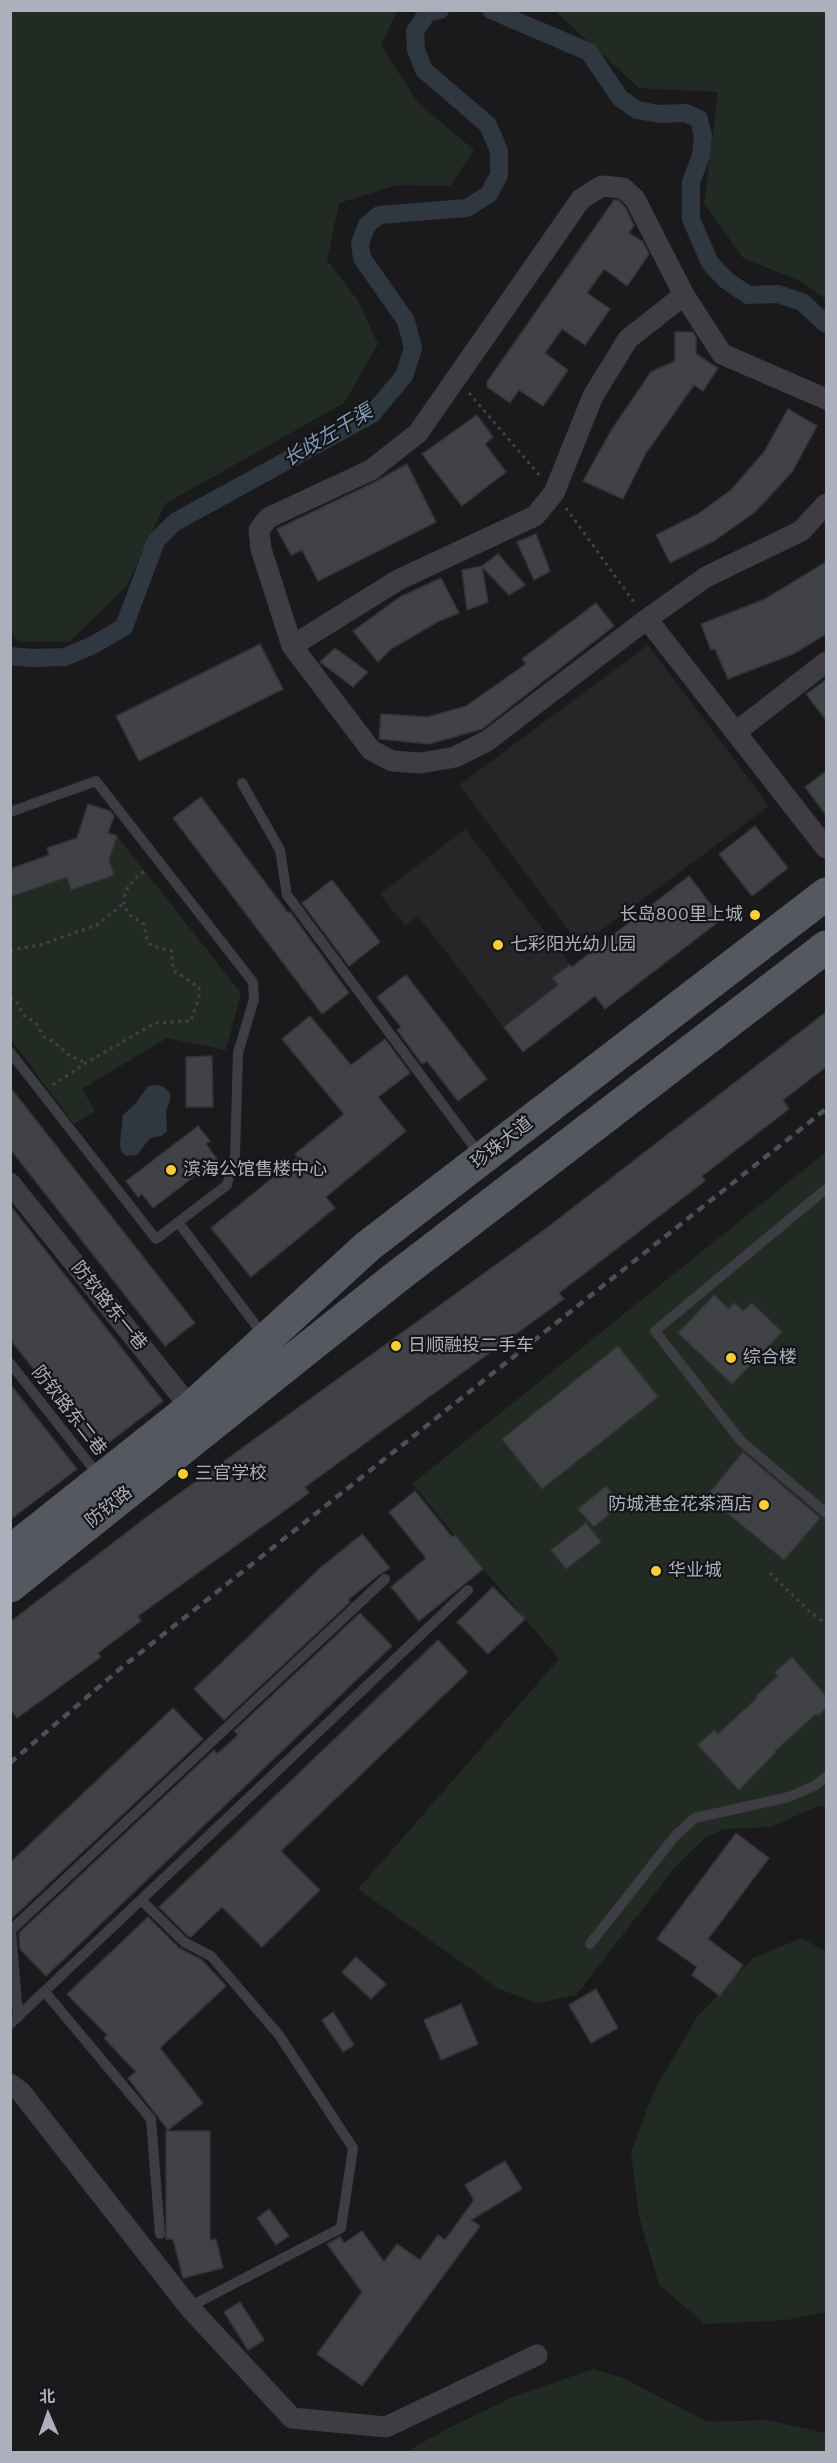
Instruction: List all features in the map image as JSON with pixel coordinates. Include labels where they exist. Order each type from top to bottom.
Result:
[{"type":"main road","name":"珍珠大道","points":[[199,1419],[267,1339],[368,1246],[826,894]]},
{"type":"main road","points":[[199,1419],[394,1279],[826,947]]},
{"type":"main road","name":"防钦路","points":[[12,1547],[101,1479],[199,1419]]},
{"type":"main road","name":"防钦路","points":[[10,1586],[199,1419]]},
{"type":"street","points":[[826,399],[722,354],[684,295],[635,199],[623,188],[602,186],[581,199],[418,434],[371,470],[268,518],[259,530],[261,549],[292,645],[371,750],[392,761],[421,763],[455,757],[487,741],[706,577],[801,531],[826,504]]},
{"type":"street","points":[[292,645],[398,580],[535,516],[554,493],[593,396],[628,339],[684,295]]},
{"type":"street","points":[[647,619],[826,848]]},
{"type":"street","points":[[736,732],[826,662]]},
{"type":"street","name":"防钦路东一巷","points":[[10,1183],[199,1419]]},
{"type":"street","points":[[10,2084],[21,2092],[189,2307],[292,2418],[386,2427],[537,2355]]},
{"type":"lane","points":[[10,812],[96,781],[253,982],[254,999],[238,1053],[235,1156],[227,1185],[156,1239],[10,1052]]},
{"type":"lane","points":[[242,783],[280,850],[287,895],[482,1159]]},
{"type":"lane","points":[[826,1189],[655,1331],[741,1441],[826,1513]]},
{"type":"lane","points":[[178,1222],[267,1339]]},
{"type":"lane","name":"防钦路东二巷","points":[[10,1363],[101,1479]]},
{"type":"lane","points":[[14,2021],[11,1930],[385,1579]]},
{"type":"lane","points":[[14,2021],[468,1590]]},
{"type":"lane","points":[[590,1944],[675,1836],[695,1818],[789,1797],[814,1786],[826,1777]]},
{"type":"lane","points":[[141,1900],[184,1942],[211,1956],[279,2035],[353,2148],[341,2228],[189,2307]]},
{"type":"lane","points":[[45,1992],[151,2119],[160,2234]]},
{"type":"path","points":[[42,1092],[86,1063],[155,1023],[191,1021],[199,997],[199,987],[173,970],[172,951],[152,946],[147,941],[144,924],[128,914],[124,903],[125,892],[134,879],[158,861]]},
{"type":"path","points":[[10,950],[40,945],[97,925],[124,903]]},
{"type":"path","points":[[10,998],[16,1001],[23,1015],[36,1023],[43,1036],[70,1056],[86,1063]]},
{"type":"path","points":[[771,1574],[809,1611],[826,1624]]},
{"type":"shaded area","points":[[10,11],[397,11],[381,45],[418,103],[474,150],[450,186],[397,185],[339,203],[327,260],[358,301],[378,344],[344,403],[165,504],[126,587],[69,642],[19,642],[11,635]]},
{"type":"shaded area","points":[[555,11],[826,11],[826,299],[797,279],[744,259],[704,204],[718,92],[639,88]]},
{"type":"shaded area","points":[[648,645],[769,806],[580,946],[459,785]]},
{"type":"shaded area","name":"七彩阳光幼儿园","points":[[465,829],[595,996],[523,1052],[418,916],[405,926],[380,894]]},
{"type":"shaded area","points":[[117,836],[241,993],[226,1050],[167,1038],[82,1089],[95,1111],[74,1124],[11,1040],[11,897],[67,877],[71,890],[114,875],[109,859]]},
{"type":"shaded area","points":[[158,1085],[170,1093],[166,1111],[167,1131],[161,1136],[150,1138],[137,1155],[126,1156],[121,1151],[120,1143],[123,1115],[135,1104],[148,1086]]},
{"type":"shaded area","name":"华业城","points":[[826,1152],[826,1807],[818,1806],[771,1827],[723,1829],[704,1839],[676,1866],[576,1995],[537,2003],[499,1989],[358,1889],[559,1659],[412,1484]]},
{"type":"shaded area","points":[[802,1938],[826,1952],[826,2312],[786,2320],[705,2324],[659,2285],[639,2216],[631,2152],[654,2091],[697,2017],[753,1958]]},
{"type":"shaded area","points":[[593,2369],[623,2378],[708,2422],[766,2420],[826,2433],[826,2452],[406,2452],[513,2397]]},
{"type":"building","points":[[614,200],[618,200],[625,207],[634,225],[629,233],[643,242],[649,254],[627,286],[604,269],[587,293],[610,309],[585,345],[562,329],[545,353],[568,370],[543,406],[519,390],[510,403],[487,387],[487,382]]},
{"type":"building","points":[[675,332],[693,332],[696,337],[696,354],[718,368],[703,391],[694,385],[646,453],[623,499],[583,481],[612,429],[651,372],[675,361]]},
{"type":"building","points":[[788,409],[817,426],[792,472],[755,512],[714,541],[670,563],[656,535],[698,514],[731,490],[764,452]]},
{"type":"building","points":[[477,415],[493,437],[485,444],[506,472],[462,506],[422,454]]},
{"type":"building","points":[[407,464],[436,522],[318,581],[302,550],[291,555],[277,529]]},
{"type":"building","points":[[536,534],[550,571],[534,580],[517,542]]},
{"type":"building","points":[[498,554],[525,585],[509,595],[482,567],[488,602],[467,610],[462,570],[482,566]]},
{"type":"building","points":[[826,562],[826,634],[793,654],[728,679],[715,649],[711,650],[701,624],[765,599]]},
{"type":"building","points":[[441,578],[459,613],[439,621],[391,649],[378,662],[353,631],[400,597]]},
{"type":"building","points":[[596,603],[614,626],[482,729],[429,744],[379,739],[381,714],[428,717],[466,706],[526,664],[522,659]]},
{"type":"building","points":[[260,644],[283,689],[139,761],[116,716]]},
{"type":"building","points":[[335,648],[368,672],[353,687],[320,662]]},
{"type":"building","points":[[826,680],[826,720],[806,694]]},
{"type":"building","points":[[826,771],[826,815],[805,787]]},
{"type":"building","points":[[201,797],[349,993],[322,1014],[173,818]]},
{"type":"building","points":[[88,804],[110,811],[114,816],[108,833],[117,836],[109,859],[114,875],[71,890],[67,877],[10,897],[10,869],[49,855],[47,848],[77,838]]},
{"type":"building","points":[[755,826],[788,868],[752,896],[719,854]]},
{"type":"building","points":[[689,876],[722,919],[605,1009],[595,996],[523,1052],[504,1027],[558,985],[552,978],[570,965],[572,967]]},
{"type":"building","points":[[332,880],[380,942],[349,966],[302,903]]},
{"type":"building","points":[[406,975],[487,1079],[458,1101],[427,1061],[422,1064],[397,1030],[401,1027],[377,997]]},
{"type":"building","points":[[826,1012],[826,1067],[783,1100],[789,1109],[702,1176],[705,1181],[559,1293],[564,1299],[305,1487],[309,1493],[138,1616],[141,1621],[98,1653],[101,1657],[17,1718],[10,1709],[10,1622],[148,1516],[544,1230]]},
{"type":"building","points":[[310,1016],[351,1065],[385,1039],[410,1073],[378,1097],[406,1131],[326,1197],[335,1208],[251,1277],[211,1228],[298,1157],[295,1154],[344,1114],[282,1039]]},
{"type":"building","points":[[212,1056],[213,1107],[186,1107],[186,1057]]},
{"type":"building","points":[[10,1087],[195,1323],[165,1346],[10,1149]]},
{"type":"building","name":"滨海公馆售楼中心","points":[[198,1126],[210,1141],[206,1144],[217,1159],[153,1208],[142,1194],[138,1197],[126,1181]]},
{"type":"building","points":[[10,1205],[163,1401],[98,1451],[10,1339]]},
{"type":"building","name":"综合楼","points":[[714,1295],[729,1309],[734,1303],[743,1311],[752,1303],[782,1332],[732,1384],[678,1333]]},
{"type":"building","points":[[618,1346],[658,1397],[542,1489],[502,1439]]},
{"type":"building","points":[[10,1384],[77,1469],[10,1520]]},
{"type":"building","points":[[743,1452],[820,1518],[784,1560],[707,1496]]},
{"type":"building","points":[[606,1486],[621,1504],[594,1527],[578,1509]]},
{"type":"building","points":[[415,1491],[452,1537],[455,1535],[483,1569],[419,1621],[391,1587],[426,1558],[389,1512]]},
{"type":"building","points":[[586,1523],[601,1542],[566,1569],[551,1550]]},
{"type":"building","points":[[362,1534],[390,1568],[348,1600],[350,1602],[224,1720],[194,1689],[319,1569]]},
{"type":"building","points":[[493,1587],[525,1619],[488,1654],[457,1622]]},
{"type":"building","points":[[360,1613],[392,1646],[46,1976],[20,1949],[19,1933],[214,1750],[217,1754],[238,1735],[234,1731]]},
{"type":"building","points":[[438,1640],[468,1672],[281,1851],[320,1890],[262,1947],[222,1907],[191,1937],[188,1936],[159,1907]]},
{"type":"building","points":[[792,1657],[826,1696],[826,1708],[818,1716],[816,1714],[775,1751],[739,1790],[698,1745],[714,1730],[718,1734],[757,1698],[756,1696],[778,1676],[775,1672]]},
{"type":"building","points":[[173,1708],[203,1739],[10,1920],[10,1863]]},
{"type":"building","points":[[736,1833],[769,1858],[708,1939],[743,1965],[720,1996],[692,1975],[697,1967],[657,1939]]},
{"type":"building","points":[[148,1917],[179,1948],[202,1960],[226,1986],[160,2048],[203,2103],[168,2130],[128,2078],[136,2072],[104,2038],[107,2035],[67,1994]]},
{"type":"building","points":[[356,1957],[386,1984],[371,1999],[342,1972]]},
{"type":"building","points":[[596,1989],[618,2028],[591,2043],[569,2005]]},
{"type":"building","points":[[461,2004],[478,2044],[441,2060],[424,2020]]},
{"type":"building","points":[[333,2012],[354,2045],[343,2052],[322,2020]]},
{"type":"building","points":[[166,2131],[210,2131],[210,2240],[216,2239],[223,2268],[183,2278],[173,2239],[166,2239]]},
{"type":"building","points":[[505,2161],[522,2189],[471,2220],[480,2226],[362,2386],[317,2354],[362,2292],[327,2244],[340,2237],[344,2243],[362,2231],[384,2262],[397,2244],[420,2260],[438,2235],[445,2240],[474,2200],[465,2185]]},
{"type":"building","points":[[269,2209],[289,2236],[276,2245],[257,2218]]},
{"type":"building","points":[[240,2302],[264,2340],[248,2350],[224,2312]]},
{"type":"waterway","name":"长歧左干渠","points":[[10,656],[65,657],[93,645],[124,627],[156,541],[175,522],[372,414],[404,376],[413,348],[406,321],[362,258],[360,243],[367,225],[379,215],[467,208],[489,194],[499,175],[499,151],[488,125],[424,70],[416,50],[415,31],[428,12],[440,10]]},
{"type":"waterway","name":"长歧左干渠","points":[[491,10],[589,52],[620,98],[637,110],[660,114],[686,113],[699,119],[703,136],[701,156],[691,182],[691,219],[710,263],[726,280],[748,295],[778,294],[802,302],[826,324]]},
{"type":"railway","points":[[10,1763],[121,1668],[826,1109]]},
{"type":"place","name":"长岛800里上城","points":[[755,915]]},
{"type":"place","name":"七彩阳光幼儿园","points":[[498,945]]},
{"type":"place","name":"滨海公馆售楼中心","points":[[171,1170]]},
{"type":"place","name":"日顺融投二手车","points":[[396,1346]]},
{"type":"place","name":"综合楼","points":[[731,1358]]},
{"type":"place","name":"三官学校","points":[[183,1474]]},
{"type":"place","name":"防城港金花茶酒店","points":[[764,1505]]},
{"type":"place","name":"华业城","points":[[656,1571]]}]
